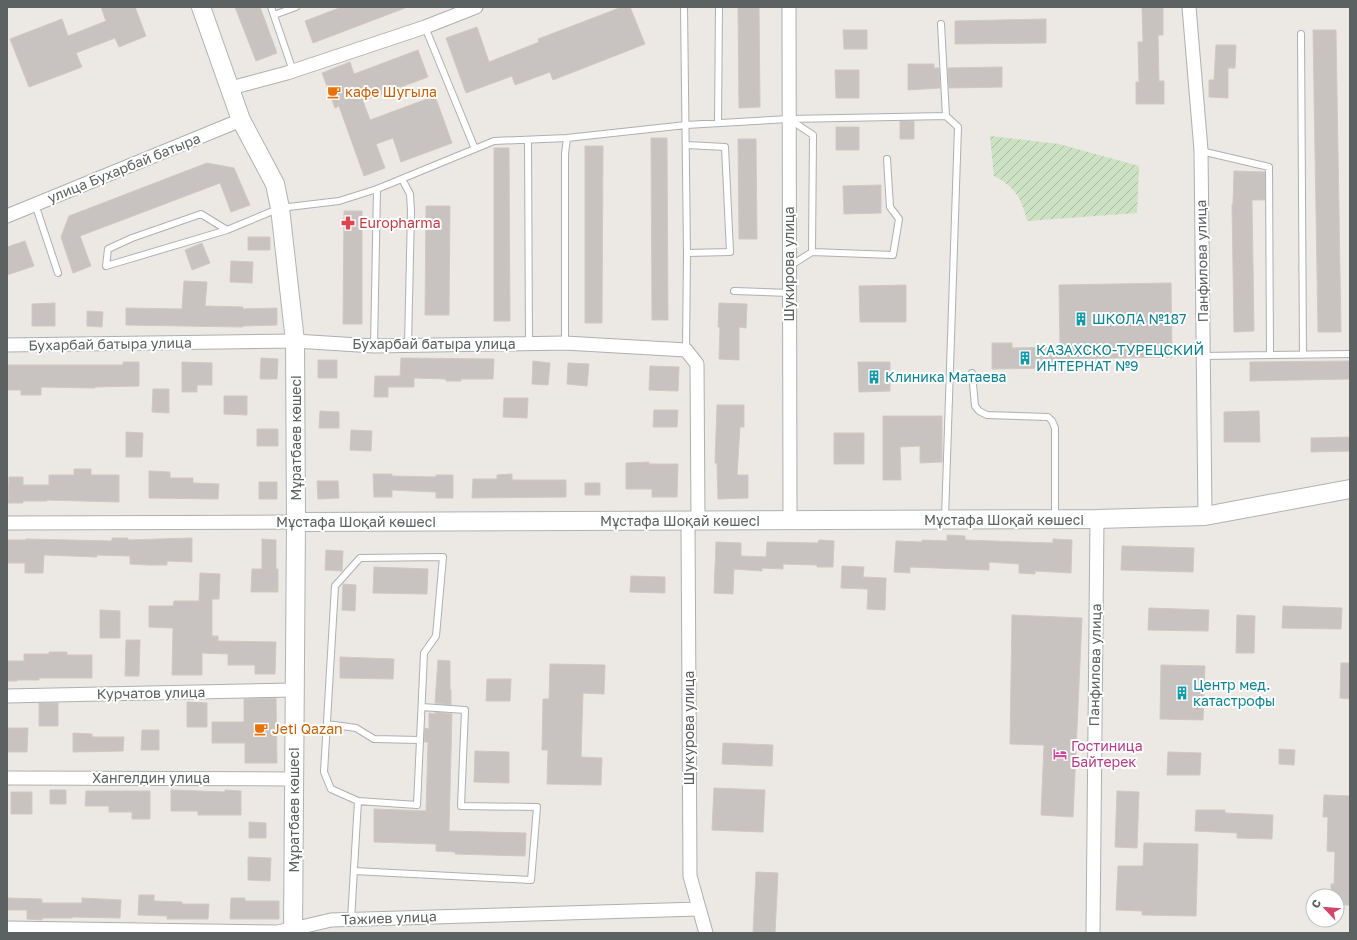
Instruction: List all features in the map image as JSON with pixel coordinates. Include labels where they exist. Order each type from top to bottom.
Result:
[{"type":"street","name":"Мұратбаев көшесі","points":[[200,7],[231,88],[241,120],[275,184],[280,208],[295,341],[296,522],[293,931]]},
{"type":"street","points":[[231,88],[293,71],[425,27],[476,7]]},
{"type":"street","name":"Шукирова улица","points":[[789,7],[790,520]]},
{"type":"street","name":"Панфилова улица","points":[[1189,7],[1201,150],[1205,516]]},
{"type":"street","name":"улица Бухарбай батыра","points":[[7,216],[241,120]]},
{"type":"street","name":"Бухарбай батыра улица","points":[[7,345],[295,341],[374,346],[565,343],[686,350]]},
{"type":"street","points":[[686,350],[698,364],[693,521]]},
{"type":"street","name":"Мұстафа Шоқай көшесі","points":[[7,523],[1097,519],[1205,516],[1350,489]]},
{"type":"street","name":"Панфилова улица","points":[[1093,933],[1097,519]]},
{"type":"street","name":"Шукурова улица","points":[[693,521],[690,876],[706,933]]},
{"type":"street","name":"Курчатов улица","points":[[7,696],[294,690]]},
{"type":"street","name":"Хангелдин улица","points":[[7,778],[294,779]]},
{"type":"street","name":"Тажиев улица","points":[[7,928],[277,932],[293,931],[331,920],[700,909]]},
{"type":"lane","points":[[271,7],[293,71]]},
{"type":"lane","points":[[274,15],[296,7]]},
{"type":"lane","points":[[684,7],[688,253],[686,350]]},
{"type":"lane","points":[[718,123],[719,7]]},
{"type":"lane","points":[[941,24],[946,116]]},
{"type":"lane","points":[[425,27],[476,149]]},
{"type":"lane","points":[[1301,34],[1303,355]]},
{"type":"lane","points":[[227,230],[201,214],[132,238],[108,249],[106,266],[227,230],[280,208],[339,201],[377,189],[494,141],[567,138],[686,125],[789,119],[946,116],[958,126],[945,520]]},
{"type":"lane","points":[[789,119],[813,135],[812,252]]},
{"type":"lane","points":[[565,343],[565,154],[567,138]]},
{"type":"lane","points":[[528,140],[529,344]]},
{"type":"lane","points":[[687,145],[725,147],[730,252],[688,253]]},
{"type":"lane","points":[[1201,150],[1269,167],[1270,355]]},
{"type":"lane","points":[[789,266],[812,252],[893,255],[899,219],[890,207],[887,159]]},
{"type":"lane","points":[[402,179],[410,194],[411,211],[408,346]]},
{"type":"lane","points":[[374,346],[377,189]]},
{"type":"lane","points":[[35,204],[58,273]]},
{"type":"lane","points":[[734,291],[789,293]]},
{"type":"lane","points":[[1203,356],[1350,354]]},
{"type":"lane","points":[[972,373],[975,406],[979,411],[987,415],[1048,418],[1052,421],[1055,428],[1055,519]]},
{"type":"lane","points":[[443,557],[436,636],[424,653],[417,805],[358,801],[331,789],[324,772],[327,724],[335,586],[360,558],[443,557]]},
{"type":"lane","points":[[354,871],[531,880],[537,807],[461,806],[465,710],[422,707]]},
{"type":"lane","points":[[327,724],[356,728],[374,739],[420,740]]},
{"type":"lane","points":[[351,920],[358,801]]},
{"type":"green space","points":[[990,136],[1059,144],[1139,166],[1137,213],[1027,221],[1020,199],[1007,184],[994,176]]},
{"type":"building","points":[[101,7],[135,7],[146,36],[119,47],[115,38],[76,53],[82,67],[29,87],[10,39],[62,19],[68,36],[106,21]]},
{"type":"building","points":[[235,7],[260,7],[277,53],[256,61]]},
{"type":"building","points":[[342,7],[405,8],[313,43],[305,21]]},
{"type":"building","points":[[622,7],[630,7],[645,44],[553,80],[550,72],[515,85],[512,76],[466,93],[446,38],[477,27],[489,62],[539,42],[538,39]]},
{"type":"building","points":[[738,7],[759,7],[760,107],[739,108]]},
{"type":"building","points":[[1142,7],[1163,7],[1163,35],[1158,35],[1159,81],[1164,81],[1164,104],[1136,104],[1136,82],[1139,82],[1138,42],[1143,42]]},
{"type":"building","points":[[1046,19],[1046,43],[955,44],[955,21]]},
{"type":"building","points":[[843,30],[867,30],[867,49],[844,49]]},
{"type":"building","points":[[1313,30],[1336,30],[1341,332],[1318,332]]},
{"type":"building","points":[[1216,45],[1236,45],[1235,68],[1228,68],[1228,98],[1209,97],[1209,80],[1214,80]]},
{"type":"building","points":[[418,50],[428,77],[363,101],[370,120],[435,96],[452,143],[401,162],[393,138],[376,144],[385,168],[364,176],[339,106],[335,108],[322,73],[350,62],[354,74]]},
{"type":"building","points":[[908,64],[934,64],[934,68],[939,68],[940,88],[908,90]]},
{"type":"building","points":[[1002,67],[1002,87],[949,88],[948,68]]},
{"type":"building","points":[[835,70],[859,70],[859,98],[836,98]]},
{"type":"building","points":[[900,121],[914,121],[914,139],[900,139]]},
{"type":"building","points":[[836,127],[859,127],[859,150],[836,150]]},
{"type":"building","points":[[651,138],[667,138],[668,320],[652,320]]},
{"type":"building","points":[[738,139],[756,139],[757,239],[739,239]]},
{"type":"building","points":[[585,146],[603,146],[602,323],[585,323]]},
{"type":"building","points":[[494,148],[509,148],[510,321],[494,321]]},
{"type":"building","points":[[207,163],[234,168],[250,205],[231,212],[220,183],[80,236],[91,266],[73,273],[61,237],[69,216]]},
{"type":"building","points":[[1234,171],[1265,172],[1265,200],[1252,200],[1254,331],[1234,332],[1232,204]]},
{"type":"building","points":[[881,185],[881,213],[844,214],[843,186]]},
{"type":"building","points":[[426,206],[450,206],[449,315],[425,315]]},
{"type":"building","points":[[344,211],[362,211],[362,324],[343,324]]},
{"type":"building","points":[[248,237],[270,237],[270,250],[248,250]]},
{"type":"building","points":[[25,241],[34,266],[7,275],[7,247]]},
{"type":"building","points":[[202,243],[210,263],[192,270],[185,250]]},
{"type":"building","points":[[231,261],[253,262],[252,283],[230,282]]},
{"type":"building","points":[[184,281],[207,282],[205,306],[243,307],[243,309],[277,308],[277,325],[243,327],[126,325],[126,308],[182,309]]},
{"type":"building","name":"ШКОЛА №187","points":[[1171,283],[1172,357],[1058,359],[1058,368],[992,369],[992,343],[1012,343],[1012,348],[1060,347],[1059,285]]},
{"type":"building","points":[[906,285],[906,322],[860,322],[859,286]]},
{"type":"building","points":[[55,303],[55,326],[32,326],[32,304]]},
{"type":"building","points":[[719,303],[747,304],[746,328],[739,327],[739,360],[719,359]]},
{"type":"building","points":[[87,311],[103,312],[102,327],[87,326]]},
{"type":"building","points":[[261,358],[278,359],[277,379],[260,379]]},
{"type":"building","points":[[401,358],[494,359],[493,379],[461,379],[461,381],[446,381],[446,379],[414,378],[414,387],[388,387],[388,397],[374,397],[375,376],[400,376]]},
{"type":"building","points":[[318,360],[337,360],[337,378],[318,378]]},
{"type":"building","points":[[533,361],[550,363],[548,385],[532,384]]},
{"type":"building","points":[[1350,361],[1350,379],[1250,381],[1250,362]]},
{"type":"building","points":[[123,362],[139,362],[139,386],[95,388],[41,387],[41,395],[21,395],[21,390],[7,390],[7,365],[123,365]]},
{"type":"building","points":[[182,362],[212,363],[212,385],[197,385],[197,392],[182,392]]},
{"type":"building","name":"Клиника Матаева","points":[[858,362],[890,362],[890,391],[859,392]]},
{"type":"building","points":[[568,363],[589,364],[587,386],[567,384]]},
{"type":"building","points":[[650,366],[679,367],[678,391],[649,390]]},
{"type":"building","points":[[153,389],[169,389],[169,413],[152,412]]},
{"type":"building","points":[[224,396],[247,396],[247,415],[224,414]]},
{"type":"building","points":[[504,398],[528,398],[527,418],[503,417]]},
{"type":"building","points":[[717,405],[744,405],[744,427],[740,427],[737,475],[748,475],[748,498],[718,499],[717,463],[715,463]]},
{"type":"building","points":[[654,410],[678,410],[677,427],[653,427]]},
{"type":"building","points":[[320,411],[339,412],[339,428],[319,428]]},
{"type":"building","points":[[1259,411],[1260,442],[1224,442],[1224,412]]},
{"type":"building","points":[[883,416],[942,416],[942,462],[920,463],[920,446],[900,447],[901,480],[883,480]]},
{"type":"building","points":[[257,429],[278,429],[278,446],[257,446]]},
{"type":"building","points":[[351,430],[372,431],[371,451],[350,450]]},
{"type":"building","points":[[126,432],[143,433],[142,457],[126,457]]},
{"type":"building","points":[[834,433],[864,433],[864,464],[834,464]]},
{"type":"building","points":[[1350,437],[1350,451],[1311,452],[1311,438]]},
{"type":"building","points":[[649,462],[649,464],[678,464],[677,497],[652,497],[652,489],[626,489],[626,463]]},
{"type":"building","points":[[74,469],[91,469],[91,475],[119,475],[119,502],[47,500],[8,503],[9,477],[23,477],[23,485],[49,485],[49,475],[74,475]]},
{"type":"building","points":[[149,471],[170,472],[170,478],[193,478],[193,483],[219,484],[218,499],[149,498]]},
{"type":"building","points":[[373,474],[436,477],[436,475],[453,475],[453,498],[436,498],[436,492],[392,490],[392,497],[374,497]]},
{"type":"building","points":[[512,474],[512,480],[566,480],[566,497],[472,498],[473,479],[497,479],[497,475]]},
{"type":"building","points":[[317,481],[338,481],[339,498],[318,499]]},
{"type":"building","points":[[259,482],[277,482],[277,499],[259,499]]},
{"type":"building","points":[[585,483],[600,483],[600,495],[585,495]]},
{"type":"building","points":[[947,535],[965,536],[965,540],[1053,543],[1053,539],[1072,540],[1071,573],[1035,571],[1035,574],[1019,573],[1019,564],[989,562],[989,570],[910,567],[910,573],[894,572],[896,541],[947,541]]},
{"type":"building","points":[[112,538],[128,538],[128,540],[192,538],[192,562],[167,561],[167,565],[149,565],[130,564],[130,556],[97,555],[97,557],[44,555],[43,573],[25,573],[25,563],[7,563],[7,540],[112,541]]},
{"type":"building","points":[[262,539],[276,540],[278,592],[251,592],[252,569],[262,569]]},
{"type":"building","points":[[819,540],[834,541],[833,567],[783,564],[783,569],[762,568],[762,571],[734,569],[733,594],[714,593],[716,542],[741,543],[741,556],[766,557],[767,542],[818,543]]},
{"type":"building","points":[[1122,546],[1194,548],[1193,572],[1121,570]]},
{"type":"building","points":[[326,550],[343,551],[342,571],[325,570]]},
{"type":"building","points":[[842,566],[864,567],[863,577],[886,578],[885,610],[867,609],[868,589],[841,588]]},
{"type":"building","points":[[374,567],[428,569],[427,594],[373,593]]},
{"type":"building","points":[[200,573],[220,574],[219,599],[212,599],[212,636],[218,636],[218,641],[276,642],[275,674],[255,674],[255,665],[228,665],[228,654],[202,653],[202,675],[172,675],[173,628],[149,627],[149,606],[173,606],[174,601],[199,601]]},
{"type":"building","points":[[631,576],[665,577],[665,593],[630,592]]},
{"type":"building","points":[[343,584],[356,585],[355,611],[342,610]]},
{"type":"building","points":[[1283,606],[1342,608],[1341,629],[1282,628]]},
{"type":"building","points":[[1149,608],[1209,610],[1208,631],[1148,630]]},
{"type":"building","points":[[100,610],[120,611],[120,638],[100,638]]},
{"type":"building","points":[[1012,615],[1082,618],[1073,817],[1041,815],[1044,745],[1010,744]]},
{"type":"building","points":[[1237,615],[1255,616],[1254,653],[1236,653]]},
{"type":"building","points":[[126,640],[140,640],[139,676],[125,676]]},
{"type":"building","points":[[49,652],[67,652],[67,655],[92,655],[92,678],[39,678],[39,680],[7,681],[7,661],[24,661],[24,654],[49,654]]},
{"type":"building","points":[[340,657],[394,659],[393,679],[340,678]]},
{"type":"building","points":[[438,660],[450,661],[451,705],[435,703]]},
{"type":"building","points":[[1341,663],[1350,663],[1350,699],[1340,698]]},
{"type":"building","points":[[550,664],[605,665],[604,694],[583,693],[581,757],[602,758],[601,785],[547,784],[548,750],[542,750],[543,699],[549,699]]},
{"type":"building","name":"Центр мед. катастрофы","points":[[1161,665],[1205,666],[1203,720],[1160,719]]},
{"type":"building","points":[[487,679],[511,679],[510,701],[486,701]]},
{"type":"building","name":"Jeti Qazan","points":[[276,698],[277,763],[245,763],[245,743],[212,743],[212,722],[244,722],[244,699]]},
{"type":"building","points":[[187,702],[207,703],[207,727],[187,727]]},
{"type":"building","points":[[39,703],[58,703],[58,726],[39,726]]},
{"type":"building","points":[[435,712],[452,714],[449,831],[526,833],[525,856],[455,854],[455,852],[436,851],[436,844],[374,842],[374,809],[426,811],[428,742],[424,742],[425,728],[429,729],[429,713],[435,714]]},
{"type":"building","points":[[7,728],[28,728],[27,752],[7,752]]},
{"type":"building","points":[[142,730],[159,730],[159,750],[141,750]]},
{"type":"building","points":[[73,733],[92,734],[92,737],[124,737],[123,751],[73,752]]},
{"type":"building","points":[[723,743],[773,745],[772,766],[722,764]]},
{"type":"building","points":[[1279,749],[1295,750],[1294,765],[1279,764]]},
{"type":"building","points":[[475,751],[509,752],[509,783],[474,782]]},
{"type":"building","points":[[1168,752],[1201,753],[1200,775],[1167,775]]},
{"type":"building","points":[[714,788],[765,790],[763,832],[712,830]]},
{"type":"building","points":[[50,790],[66,790],[66,804],[50,804]]},
{"type":"building","points":[[171,790],[225,792],[225,790],[241,791],[241,815],[198,815],[198,811],[171,811]]},
{"type":"building","points":[[86,791],[150,791],[150,819],[132,819],[132,812],[109,812],[109,806],[85,806]]},
{"type":"building","points":[[1117,791],[1139,792],[1137,848],[1115,847]]},
{"type":"building","points":[[11,792],[32,792],[32,814],[11,814]]},
{"type":"building","points":[[1324,795],[1350,796],[1350,905],[1345,905],[1345,888],[1331,888],[1331,884],[1334,884],[1335,852],[1327,851],[1328,817],[1323,817]]},
{"type":"building","points":[[1196,810],[1225,810],[1225,813],[1273,815],[1272,839],[1237,838],[1237,833],[1195,831]]},
{"type":"building","points":[[249,822],[266,823],[266,838],[249,838]]},
{"type":"building","points":[[1144,843],[1198,844],[1196,916],[1142,915],[1142,911],[1116,910],[1118,866],[1143,866]]},
{"type":"building","points":[[248,857],[271,858],[270,881],[248,880]]},
{"type":"building","points":[[756,872],[778,873],[775,933],[753,933]]},
{"type":"building","points":[[139,895],[154,895],[154,901],[182,902],[182,904],[209,904],[208,919],[167,919],[167,916],[138,915]]},
{"type":"building","points":[[7,898],[42,899],[42,903],[82,903],[82,898],[121,900],[120,918],[73,917],[42,918],[42,920],[27,919],[27,910],[7,910]]},
{"type":"building","points":[[231,898],[245,898],[245,901],[279,901],[279,919],[230,919]]},
{"type":"place","name":"кафе Шугыла","points":[[334,92]]},
{"type":"place","name":"Europharma","points":[[348,223]]},
{"type":"place","name":"ШКОЛА №187","points":[[1081,319]]},
{"type":"place","name":"КАЗАХСКО-ТУРЕЦСКИЙ ИНТЕРНАТ №9","points":[[1025,358]]},
{"type":"place","name":"Клиника Матаева","points":[[874,377]]},
{"type":"place","name":"Центр мед. катастрофы","points":[[1182,693]]},
{"type":"place","name":"Jeti Qazan","points":[[261,729]]},
{"type":"place","name":"Гостиница Байтерек","points":[[1060,754]]}]
